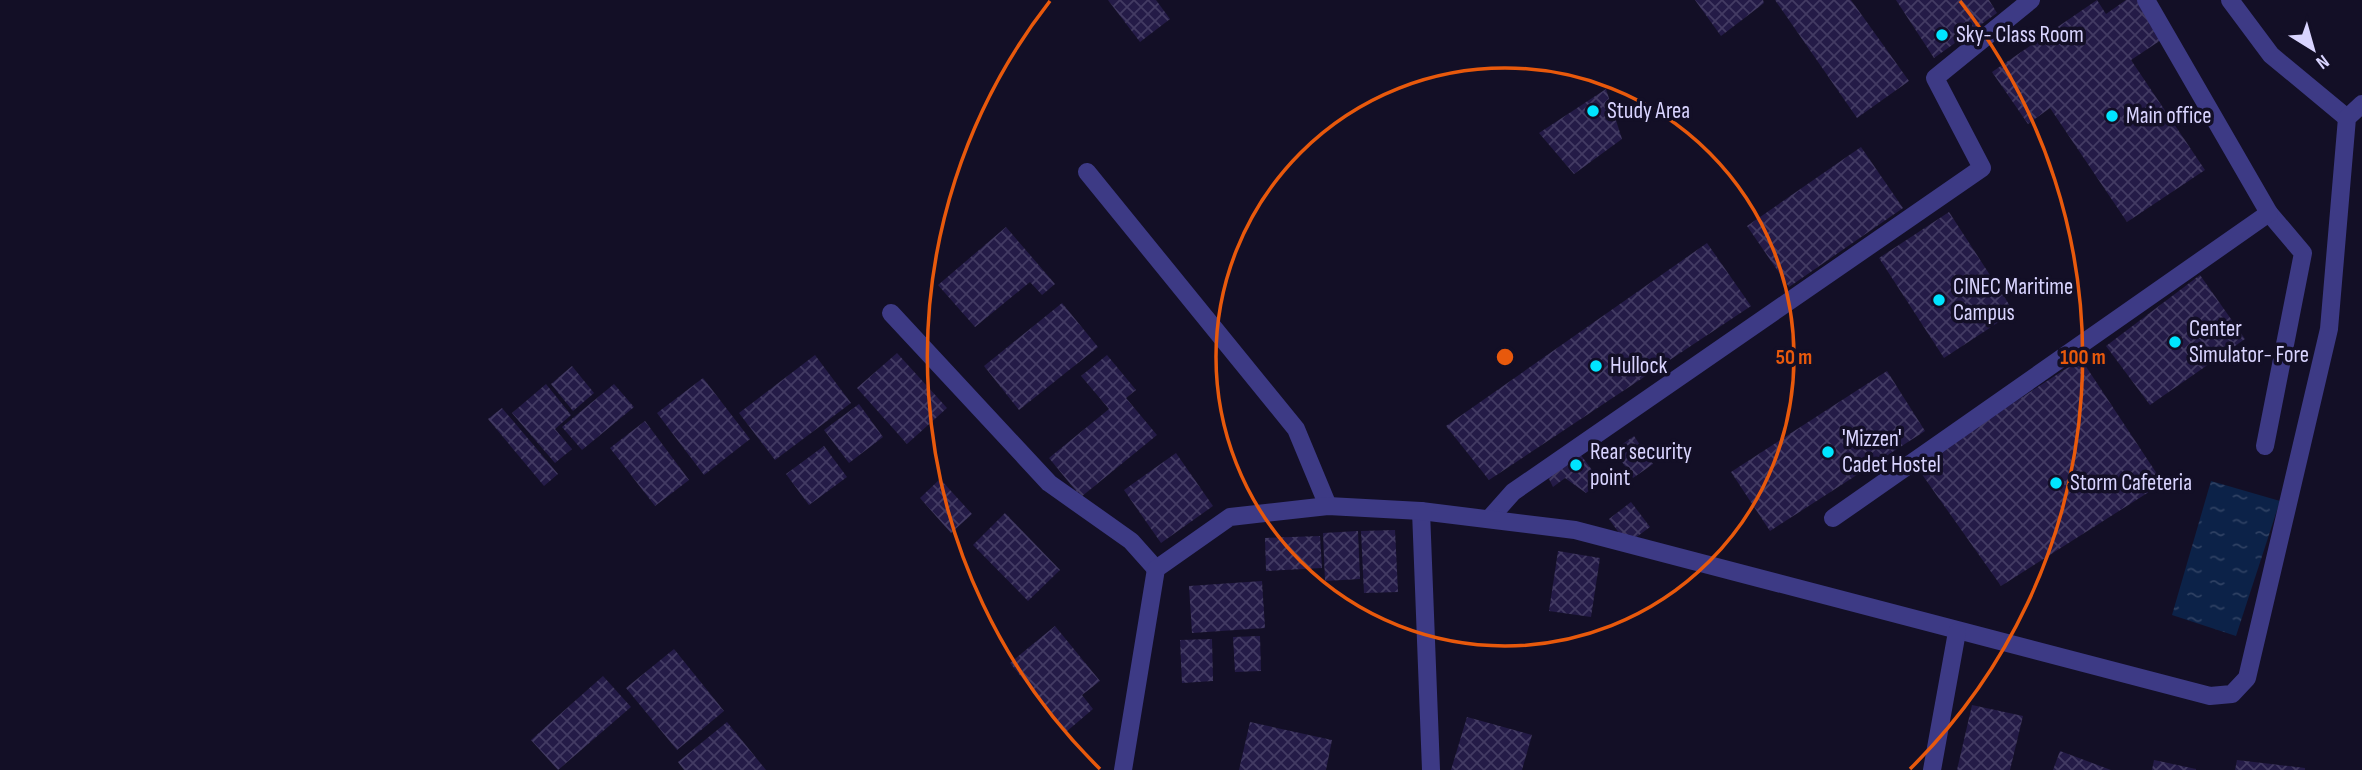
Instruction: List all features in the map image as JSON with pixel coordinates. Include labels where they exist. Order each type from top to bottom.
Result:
[{"type":"street","points":[[1489,519],[1513,492],[1982,168],[1936,78],[2031,0]]},
{"type":"street","points":[[2146,0],[2269,213],[2303,253],[2265,446]]},
{"type":"street","points":[[2230,0],[2271,55],[2347,118]]},
{"type":"street","points":[[1123,770],[1156,569],[1230,517],[1328,506],[1421,510],[1575,530],[2210,696],[2232,694],[2247,678],[2329,329],[2347,118],[2362,104]]},
{"type":"street","points":[[1087,172],[1296,429],[1328,506]]},
{"type":"street","points":[[1833,517],[2269,213]]},
{"type":"street","points":[[891,313],[1048,483],[1131,541],[1156,569]]},
{"type":"street","points":[[1421,510],[1431,770]]},
{"type":"street","points":[[1932,770],[1957,632]]},
{"type":"water","points":[[2211,481],[2280,501],[2236,636],[2172,615]]},
{"type":"building","points":[[1108,0],[1156,0],[1170,19],[1140,42]]},
{"type":"building","points":[[1695,0],[1763,0],[1764,3],[1721,36]]},
{"type":"building","points":[[1775,0],[1851,0],[1909,81],[1857,118]]},
{"type":"building","name":"Sky- Class Room","points":[[1896,0],[1989,0],[1997,13],[1934,58]]},
{"type":"building","name":"Main office","points":[[2097,0],[2106,14],[2126,0],[2138,0],[2164,38],[2131,60],[2205,170],[2127,222],[2050,108],[2028,124],[1992,72]]},
{"type":"building","name":"Study Area","points":[[1606,89],[1622,139],[1574,174],[1539,133]]},
{"type":"building","points":[[1861,147],[1903,208],[1789,287],[1747,226]]},
{"type":"building","points":[[1949,212],[2014,312],[1944,358],[1879,258]]},
{"type":"building","points":[[1006,227],[1055,284],[1042,295],[1030,282],[975,327],[938,285]]},
{"type":"building","name":"Hullock","points":[[1707,243],[1751,306],[1489,480],[1446,426]]},
{"type":"building","name":"Center Simulator- Fore","points":[[2200,275],[2245,339],[2150,405],[2106,346]]},
{"type":"building","points":[[1062,303],[1098,347],[1019,410],[984,366]]},
{"type":"building","points":[[897,353],[947,408],[907,444],[857,388]]},
{"type":"building","points":[[815,355],[851,403],[775,460],[739,413]]},
{"type":"building","points":[[1107,355],[1136,390],[1126,398],[1157,435],[1081,497],[1049,458],[1109,409],[1081,376]]},
{"type":"building","points":[[2081,359],[2163,483],[2001,586],[1916,466]]},
{"type":"building","points":[[572,366],[594,393],[573,411],[551,384]]},
{"type":"building","name":"'Mizzen' Cadet Hostel","points":[[1887,371],[1925,431],[1770,531],[1731,472]]},
{"type":"building","points":[[703,378],[750,439],[704,475],[657,413]]},
{"type":"building","points":[[546,384],[571,415],[555,429],[572,449],[555,463],[512,413]]},
{"type":"building","points":[[614,384],[634,407],[582,450],[562,427]]},
{"type":"building","points":[[859,404],[883,437],[849,463],[824,430]]},
{"type":"building","points":[[502,408],[558,474],[544,486],[488,419]]},
{"type":"building","points":[[645,421],[689,480],[655,506],[610,448]]},
{"type":"building","points":[[1634,436],[1653,464],[1633,478],[1614,450]]},
{"type":"building","points":[[824,446],[847,477],[809,505],[786,474]]},
{"type":"building","points":[[1176,453],[1213,506],[1161,543],[1124,490]]},
{"type":"building","name":"Rear security point","points":[[1580,454],[1601,482],[1586,493],[1565,478],[1553,487],[1548,477]]},
{"type":"building","points":[[940,479],[972,514],[951,533],[920,498]]},
{"type":"building","points":[[1631,502],[1650,527],[1627,544],[1609,519]]},
{"type":"building","points":[[1005,513],[1060,570],[1028,601],[973,545]]},
{"type":"building","points":[[1395,530],[1398,592],[1364,593],[1361,531]]},
{"type":"building","points":[[1358,531],[1360,579],[1325,581],[1323,533]]},
{"type":"building","points":[[1320,536],[1322,568],[1266,571],[1265,538]]},
{"type":"building","points":[[1558,551],[1600,558],[1591,617],[1549,611]]},
{"type":"building","points":[[1262,581],[1265,628],[1192,633],[1189,586]]},
{"type":"building","points":[[1055,626],[1100,681],[1082,695],[1093,709],[1066,732],[1010,663]]},
{"type":"building","points":[[1260,636],[1261,671],[1235,672],[1233,637]]},
{"type":"building","points":[[1212,639],[1213,681],[1182,683],[1180,640]]},
{"type":"building","points":[[674,649],[724,711],[677,750],[626,688]]},
{"type":"building","points":[[603,676],[631,707],[558,770],[531,740]]},
{"type":"building","points":[[1972,705],[2023,716],[2010,770],[1957,770]]},
{"type":"building","points":[[1467,717],[1532,735],[1522,770],[1451,770]]},
{"type":"building","points":[[727,722],[766,770],[684,770],[678,762]]},
{"type":"building","points":[[1250,722],[1332,740],[1326,770],[1239,770]]},
{"type":"building","points":[[2060,751],[2111,770],[2053,770]]},
{"type":"building","points":[[2154,760],[2196,769],[2196,770],[2152,770]]},
{"type":"building","points":[[2237,760],[2305,768],[2305,770],[2235,770]]},
{"type":"place","name":"Sky- Class Room","points":[[1942,35]]},
{"type":"place","name":"Study Area","points":[[1593,111]]},
{"type":"place","name":"Main office","points":[[2112,116]]},
{"type":"place","name":"CINEC Maritime Campus","points":[[1939,300]]},
{"type":"place","name":"Center Simulator- Fore","points":[[2175,342]]},
{"type":"place","name":"Hullock","points":[[1596,366]]},
{"type":"place","name":"'Mizzen' Cadet Hostel","points":[[1828,452]]},
{"type":"place","name":"Rear security point","points":[[1576,465]]},
{"type":"place","name":"Storm Cafeteria","points":[[2056,483]]}]
